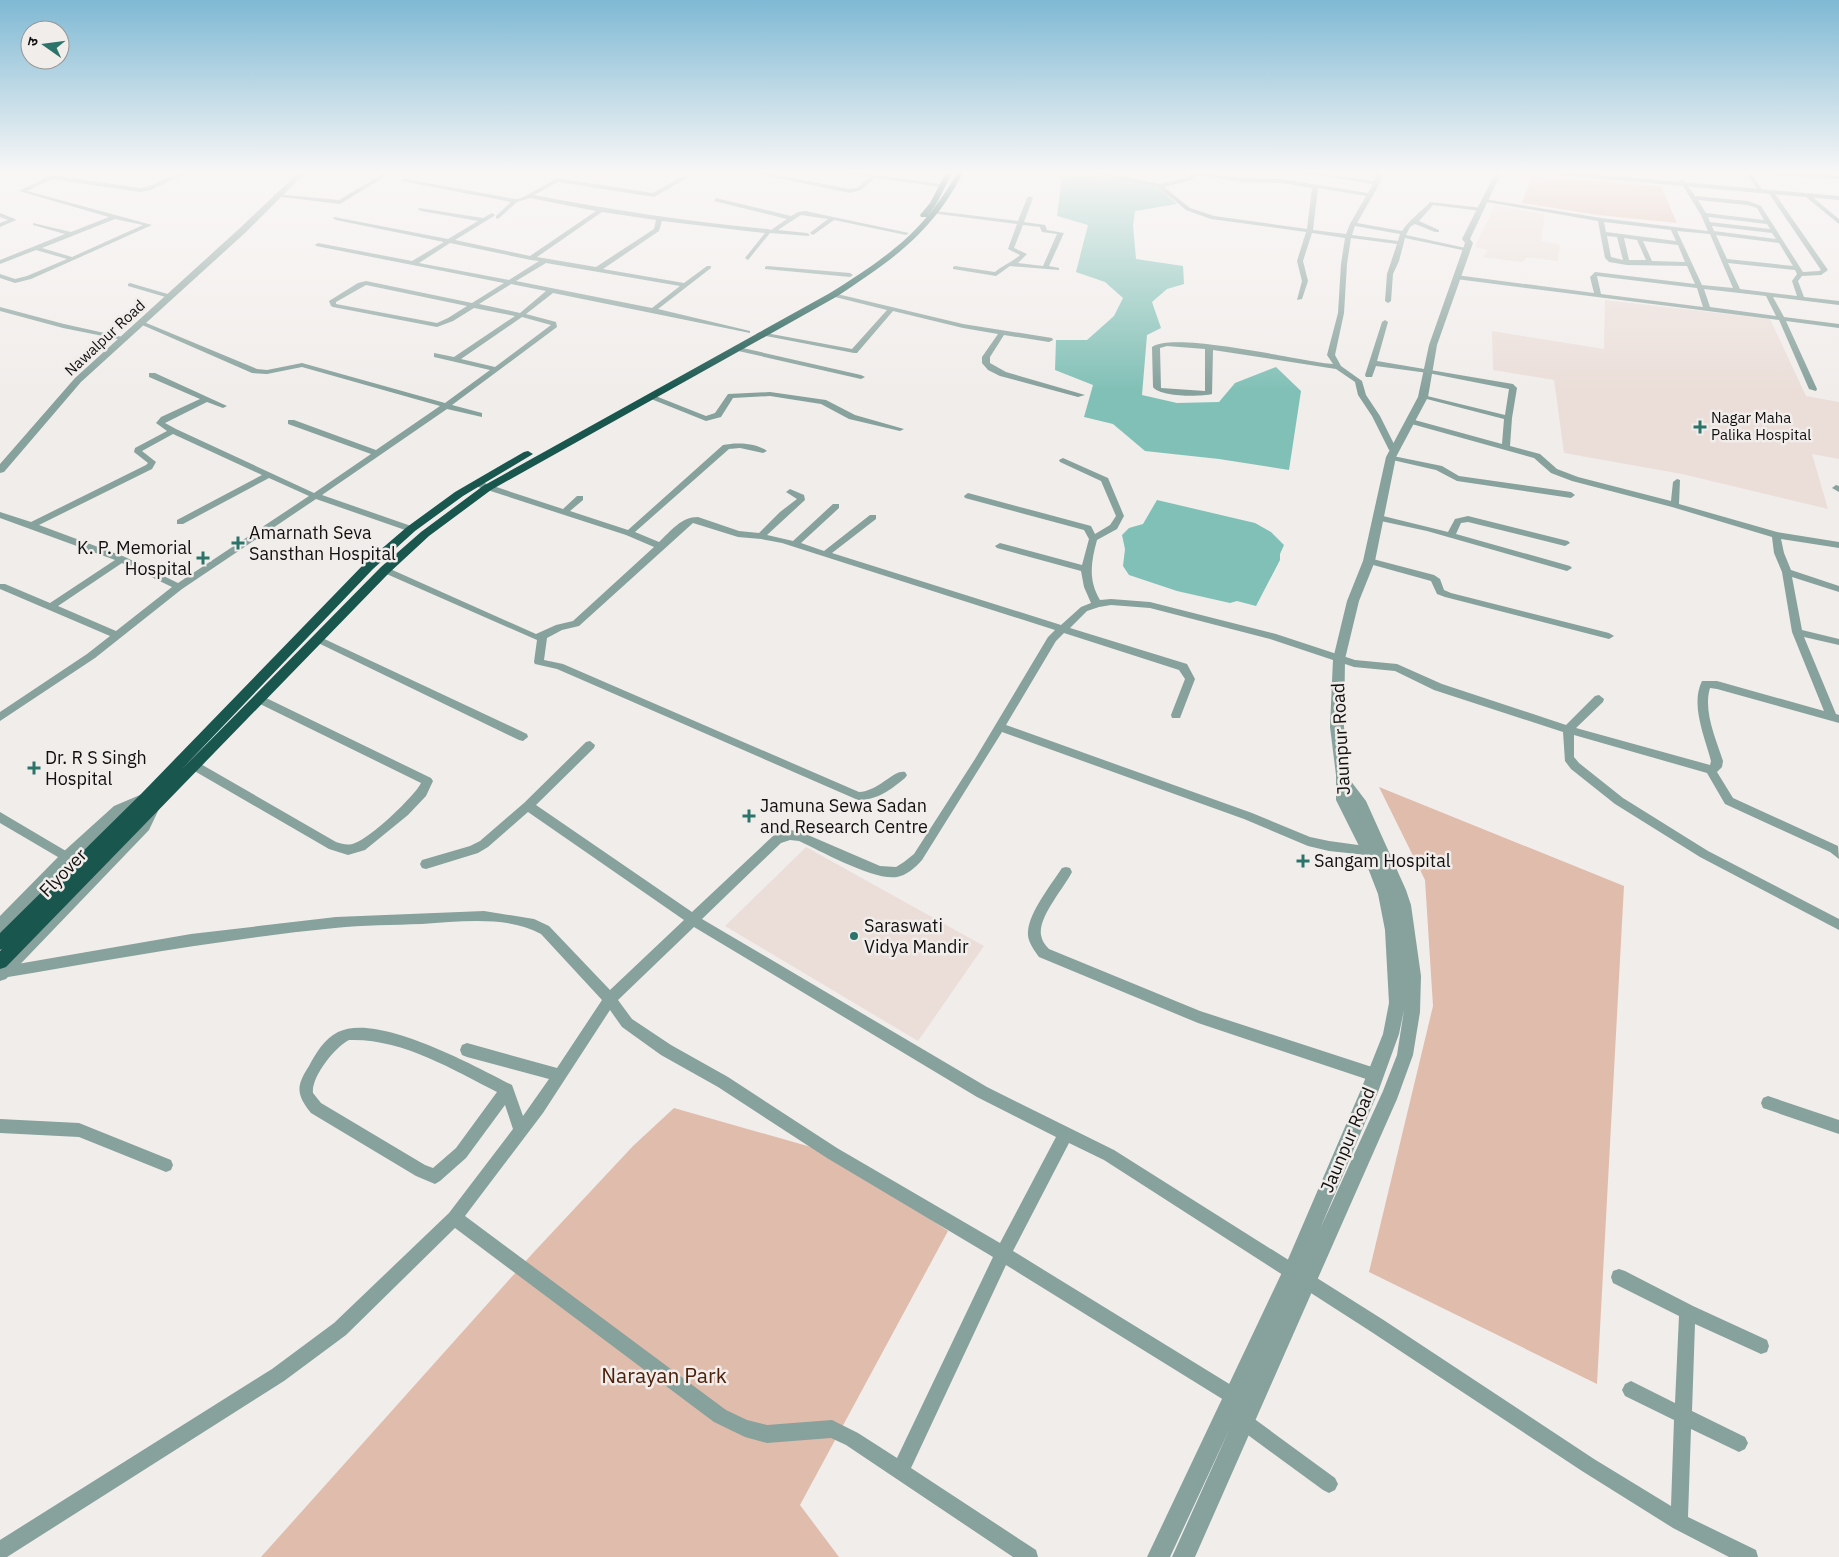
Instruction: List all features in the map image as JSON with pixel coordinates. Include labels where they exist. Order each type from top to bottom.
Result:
[{"type":"highway","points":[[149,803],[369,566],[411,529],[477,483],[850,275],[889,246]]},
{"type":"highway","points":[[149,803],[195,766],[385,570],[425,534],[488,488],[760,334],[833,295],[903,246]]},
{"type":"highway","name":"Flyover","points":[[0,943],[149,803]]},
{"type":"street","points":[[0,262],[41,246]]},
{"type":"street","points":[[0,276],[15,281],[22,280],[103,246]]},
{"type":"street","name":"Nawalpur Road","points":[[1,468],[78,380],[225,246]]},
{"type":"street","points":[[321,246],[652,310],[748,332]]},
{"type":"street","points":[[412,264],[442,246]]},
{"type":"street","points":[[467,246],[686,285]]},
{"type":"street","points":[[531,258],[549,246]]},
{"type":"street","points":[[597,270],[634,246]]},
{"type":"street","points":[[748,258],[759,246]]},
{"type":"street","points":[[1013,246],[1011,250],[1024,254],[1013,264]]},
{"type":"street","points":[[1045,268],[1055,246]]},
{"type":"street","points":[[1299,299],[1305,281],[1300,261],[1305,246]]},
{"type":"street","points":[[1347,246],[1340,314],[1331,355],[1338,367],[1358,382],[1362,395],[1376,416],[1392,454],[1439,468],[1457,478],[1571,495]]},
{"type":"street","points":[[1388,301],[1390,274],[1400,246]]},
{"type":"street","name":"Jaunpur Road","points":[[1158,1557],[1243,1409],[1300,1276],[1391,1034],[1397,1003],[1397,970],[1391,911],[1374,851],[1345,805],[1337,728],[1339,659],[1353,602],[1369,562],[1392,454],[1423,397],[1433,345],[1456,277],[1470,246]]},
{"type":"street","points":[[1606,246],[1609,259],[1627,263],[1690,264]]},
{"type":"street","points":[[1623,246],[1627,263]]},
{"type":"street","points":[[1642,246],[1650,263]]},
{"type":"street","points":[[1681,246],[1707,308]]},
{"type":"street","points":[[1717,246],[1737,290]]},
{"type":"street","points":[[1784,246],[1799,271]]},
{"type":"street","points":[[1724,261],[1821,273],[1825,270],[1809,246]]},
{"type":"street","points":[[35,248],[74,259]]},
{"type":"street","points":[[0,717],[92,656],[179,588],[446,406],[555,326],[554,323],[521,315],[472,306],[366,283],[360,284],[332,302],[333,305],[437,325],[444,324],[472,306],[512,282],[546,260]]},
{"type":"street","points":[[955,268],[996,274],[1005,265],[1013,264],[1057,269]]},
{"type":"street","points":[[652,310],[709,267]]},
{"type":"street","points":[[768,268],[850,275]]},
{"type":"street","points":[[1799,271],[1795,281],[1801,298]]},
{"type":"street","points":[[1598,295],[1593,277],[1595,274],[1839,303]]},
{"type":"street","points":[[1456,277],[1839,326]]},
{"type":"street","points":[[130,285],[169,296]]},
{"type":"street","points":[[456,359],[521,315],[552,290]]},
{"type":"street","points":[[1768,294],[1813,389]]},
{"type":"street","points":[[833,295],[963,326],[1049,340]]},
{"type":"street","points":[[760,334],[854,352],[891,309]]},
{"type":"street","points":[[1,311],[123,338]]},
{"type":"street","points":[[1369,375],[1385,322]]},
{"type":"street","points":[[142,323],[254,371],[270,372],[288,366],[302,365],[479,415]]},
{"type":"street","points":[[1002,332],[986,357],[986,362],[991,368],[1003,374],[1081,396]]},
{"type":"street","points":[[1209,346],[1209,392],[1201,394],[1159,390],[1156,347],[1158,344],[1209,346],[1295,363],[1338,367]]},
{"type":"street","points":[[737,348],[861,377]]},
{"type":"street","points":[[436,355],[496,369]]},
{"type":"street","points":[[1373,364],[1428,371],[1510,386],[1513,388],[1506,448]]},
{"type":"street","points":[[152,375],[222,406]]},
{"type":"street","points":[[650,397],[706,419],[718,415],[731,396],[770,394],[823,402],[852,417],[900,429]]},
{"type":"street","points":[[1423,397],[1508,418]]},
{"type":"street","points":[[206,399],[160,421],[160,423],[173,431],[315,496],[411,529]]},
{"type":"street","points":[[1410,421],[1537,456],[1554,471],[1574,480],[1675,505],[1776,535],[1839,544]]},
{"type":"street","points":[[291,422],[376,454]]},
{"type":"street","points":[[32,525],[152,464],[138,450],[173,431]]},
{"type":"street","points":[[629,533],[726,447],[733,444],[763,451]]},
{"type":"street","points":[[1063,460],[1105,480],[1120,516],[1120,521],[1116,526],[1093,538]]},
{"type":"street","points":[[180,522],[268,475]]},
{"type":"street","points":[[1675,505],[1677,482]]},
{"type":"street","points":[[477,483],[629,533],[661,546]]},
{"type":"street","points":[[761,536],[783,514],[801,500],[801,496],[790,492]]},
{"type":"street","points":[[968,496],[1088,528],[1093,538],[1085,569],[1088,588],[1097,604]]},
{"type":"street","points":[[564,512],[580,498]]},
{"type":"street","points":[[794,545],[836,506]]},
{"type":"street","points":[[0,515],[122,559],[179,588]]},
{"type":"street","points":[[825,554],[873,517]]},
{"type":"street","points":[[1379,518],[1451,535],[1567,568]]},
{"type":"street","points":[[1451,535],[1458,521],[1468,519],[1565,543]]},
{"type":"street","points":[[385,570],[535,637],[542,636],[559,627],[576,624],[685,523],[691,520],[698,520],[738,534],[761,536],[825,554],[1184,667],[1190,679],[1176,716]]},
{"type":"street","points":[[1776,535],[1779,553],[1787,572],[1797,632],[1835,718]]},
{"type":"street","points":[[1000,546],[1085,569]]},
{"type":"street","points":[[50,607],[122,559]]},
{"type":"street","points":[[1369,562],[1436,579],[1440,592],[1448,595],[1609,636]]},
{"type":"street","points":[[1787,572],[1839,589]]},
{"type":"street","points":[[2,586],[118,636]]},
{"type":"street","points":[[0,1551],[278,1375],[340,1329],[454,1218],[521,1130],[610,999],[777,839],[790,835],[801,837],[879,871],[893,873],[907,869],[918,857],[1052,640],[1084,609],[1097,604],[1111,602],[1150,605],[1272,636],[1339,659],[1365,665],[1396,668],[1438,688],[1568,729],[1711,770],[1729,801],[1834,849],[1839,854]]},
{"type":"street","points":[[1797,632],[1839,642]]},
{"type":"street","points":[[542,636],[539,662],[568,669],[858,796],[868,796],[880,792],[901,775]]},
{"type":"street","points":[[318,639],[523,737]]},
{"type":"street","points":[[1711,770],[1716,767],[1716,761],[1702,700],[1702,690],[1706,684],[1717,685],[1835,718]]},
{"type":"street","points":[[1598,699],[1568,729],[1569,758],[1575,766],[1619,801],[1704,854],[1839,925]]},
{"type":"street","points":[[195,766],[333,846],[348,850],[361,847],[404,812],[426,787],[427,781],[260,700]]},
{"type":"street","points":[[1000,727],[1248,816],[1308,841],[1328,846],[1374,851],[1398,890],[1403,905],[1413,976],[1412,1012],[1405,1055],[1390,1093],[1300,1276]]},
{"type":"street","points":[[426,864],[474,850],[484,844],[528,806],[590,745]]},
{"type":"street","points":[[0,926],[67,857],[119,810],[149,803],[144,826],[1,969]]},
{"type":"street","points":[[528,806],[692,919],[982,1092],[1109,1155],[1300,1276],[1549,1440],[1679,1522],[1749,1557]]},
{"type":"street","points":[[0,818],[67,857]]},
{"type":"street","points":[[1066,872],[1038,919],[1034,933],[1037,945],[1044,953],[1198,1017],[1375,1075]]},
{"type":"street","points":[[1,969],[191,940],[336,922],[484,916],[534,924],[546,930],[610,999],[627,1023],[666,1050],[723,1082],[832,1153],[1003,1254],[1243,1409],[1329,1484]]},
{"type":"street","points":[[507,1090],[461,1153],[435,1176],[421,1171],[316,1108],[306,1096],[305,1084],[334,1042],[349,1034],[375,1034],[454,1062],[507,1090],[521,1130]]},
{"type":"street","points":[[467,1050],[559,1075]]},
{"type":"street","points":[[1768,1103],[1839,1127]]},
{"type":"street","points":[[0,1126],[79,1130],[166,1165]]},
{"type":"street","points":[[900,1471],[1003,1254],[1066,1133]]},
{"type":"street","points":[[454,1218],[720,1416],[744,1428],[767,1434],[832,1429],[852,1439],[1029,1557]]},
{"type":"street","points":[[1619,1277],[1687,1312],[1761,1346]]},
{"type":"street","points":[[1679,1522],[1687,1312]]},
{"type":"street","points":[[1631,1390],[1739,1443]]},
{"type":"street","points":[[1183,1557],[1243,1409]]},
{"type":"shaded area","points":[[1560,246],[1558,261],[1527,257],[1522,262],[1483,257],[1488,250],[1475,247]]},
{"type":"shaded area","name":"Nagar Maha Palika Hospital","points":[[1605,300],[1770,319],[1806,396],[1839,402],[1839,459],[1812,454],[1828,509],[1682,474],[1564,453],[1554,380],[1493,370],[1492,331],[1604,349]]},
{"type":"shaded area","name":"Saraswati Vidya Mandir","points":[[806,847],[984,946],[918,1041],[725,926]]},
{"type":"green space","points":[[1379,787],[1624,886],[1597,1384],[1369,1272],[1433,1006],[1425,880]]},
{"type":"green space","name":"Narayan Park","points":[[674,1108],[832,1153],[948,1231],[800,1505],[839,1557],[261,1557],[533,1253],[633,1146]]},
{"type":"water","points":[[1083,246],[1135,246],[1136,259],[1183,266],[1184,284],[1167,289],[1152,302],[1161,328],[1147,335],[1142,395],[1177,403],[1219,402],[1235,383],[1276,367],[1301,391],[1289,470],[1219,459],[1145,451],[1113,424],[1084,417],[1093,385],[1055,370],[1056,340],[1087,340],[1114,316],[1123,298],[1105,282],[1076,272]]},
{"type":"water","points":[[1157,500],[1255,523],[1271,532],[1284,545],[1280,554],[1280,560],[1256,606],[1237,601],[1230,603],[1177,591],[1129,575],[1123,566],[1125,549],[1122,535],[1129,528],[1143,524]]},
{"type":"place","name":"Nagar Maha Palika Hospital","points":[[1700,427]]},
{"type":"place","name":"Amarnath Seva Sansthan Hospital","points":[[238,543]]},
{"type":"place","name":"K. P. Memorial Hospital","points":[[203,558]]},
{"type":"place","name":"Dr. R S Singh Hospital","points":[[34,768]]},
{"type":"place","name":"Jamuna Sewa Sadan and Research Centre","points":[[749,816]]},
{"type":"place","name":"Sangam Hospital","points":[[1303,861]]},
{"type":"place","name":"Saraswati Vidya Mandir","points":[[854,936]]}]
